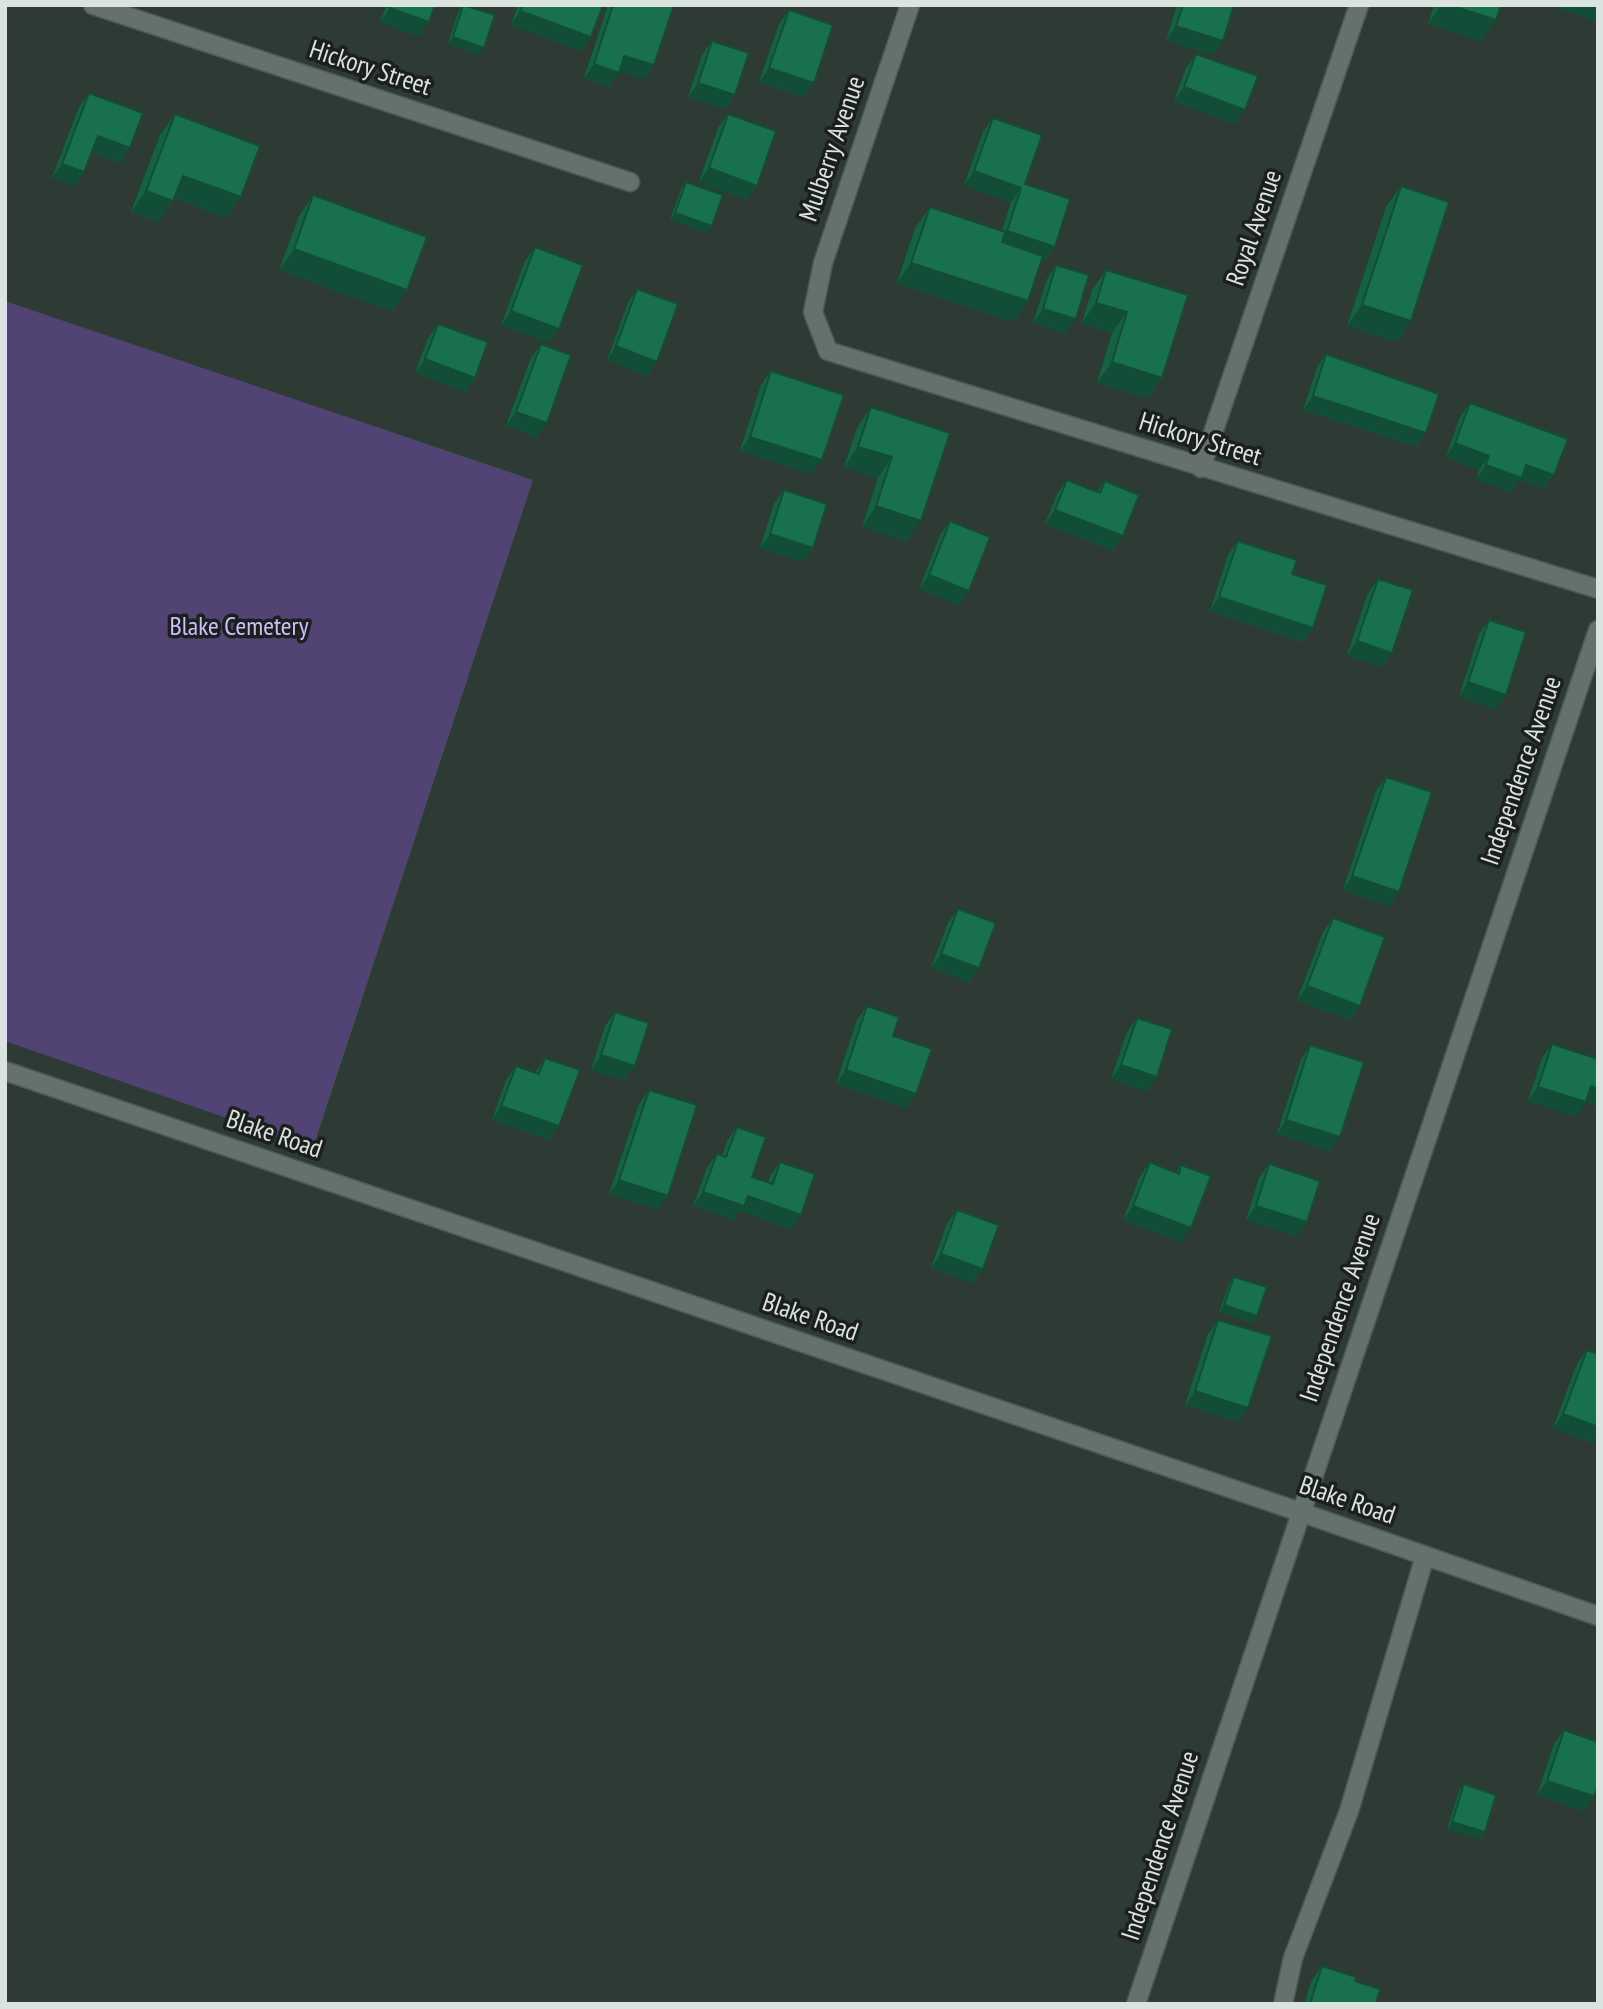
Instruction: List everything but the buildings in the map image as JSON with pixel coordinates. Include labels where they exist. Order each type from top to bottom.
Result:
[{"type":"street","name":"Hickory Street","points":[[93,5],[630,182]]},
{"type":"street","name":"Mulberry Avenue","points":[[813,312],[823,263],[909,5]]},
{"type":"street","name":"Royal Avenue","points":[[1201,468],[1359,5]]},
{"type":"street","name":"Hickory Street","points":[[813,312],[828,351],[1598,589]]},
{"type":"street","name":"Independence Avenue","points":[[1136,2004],[1598,630]]},
{"type":"street","name":"Blake Road","points":[[5,1072],[1300,1512],[1598,1616]]},
{"type":"street","points":[[1283,2004],[1293,1958],[1349,1811],[1425,1556]]},
{"type":"green space","name":"Blake Cemetery","points":[[5,301],[533,480],[313,1148],[5,1041]]}]
